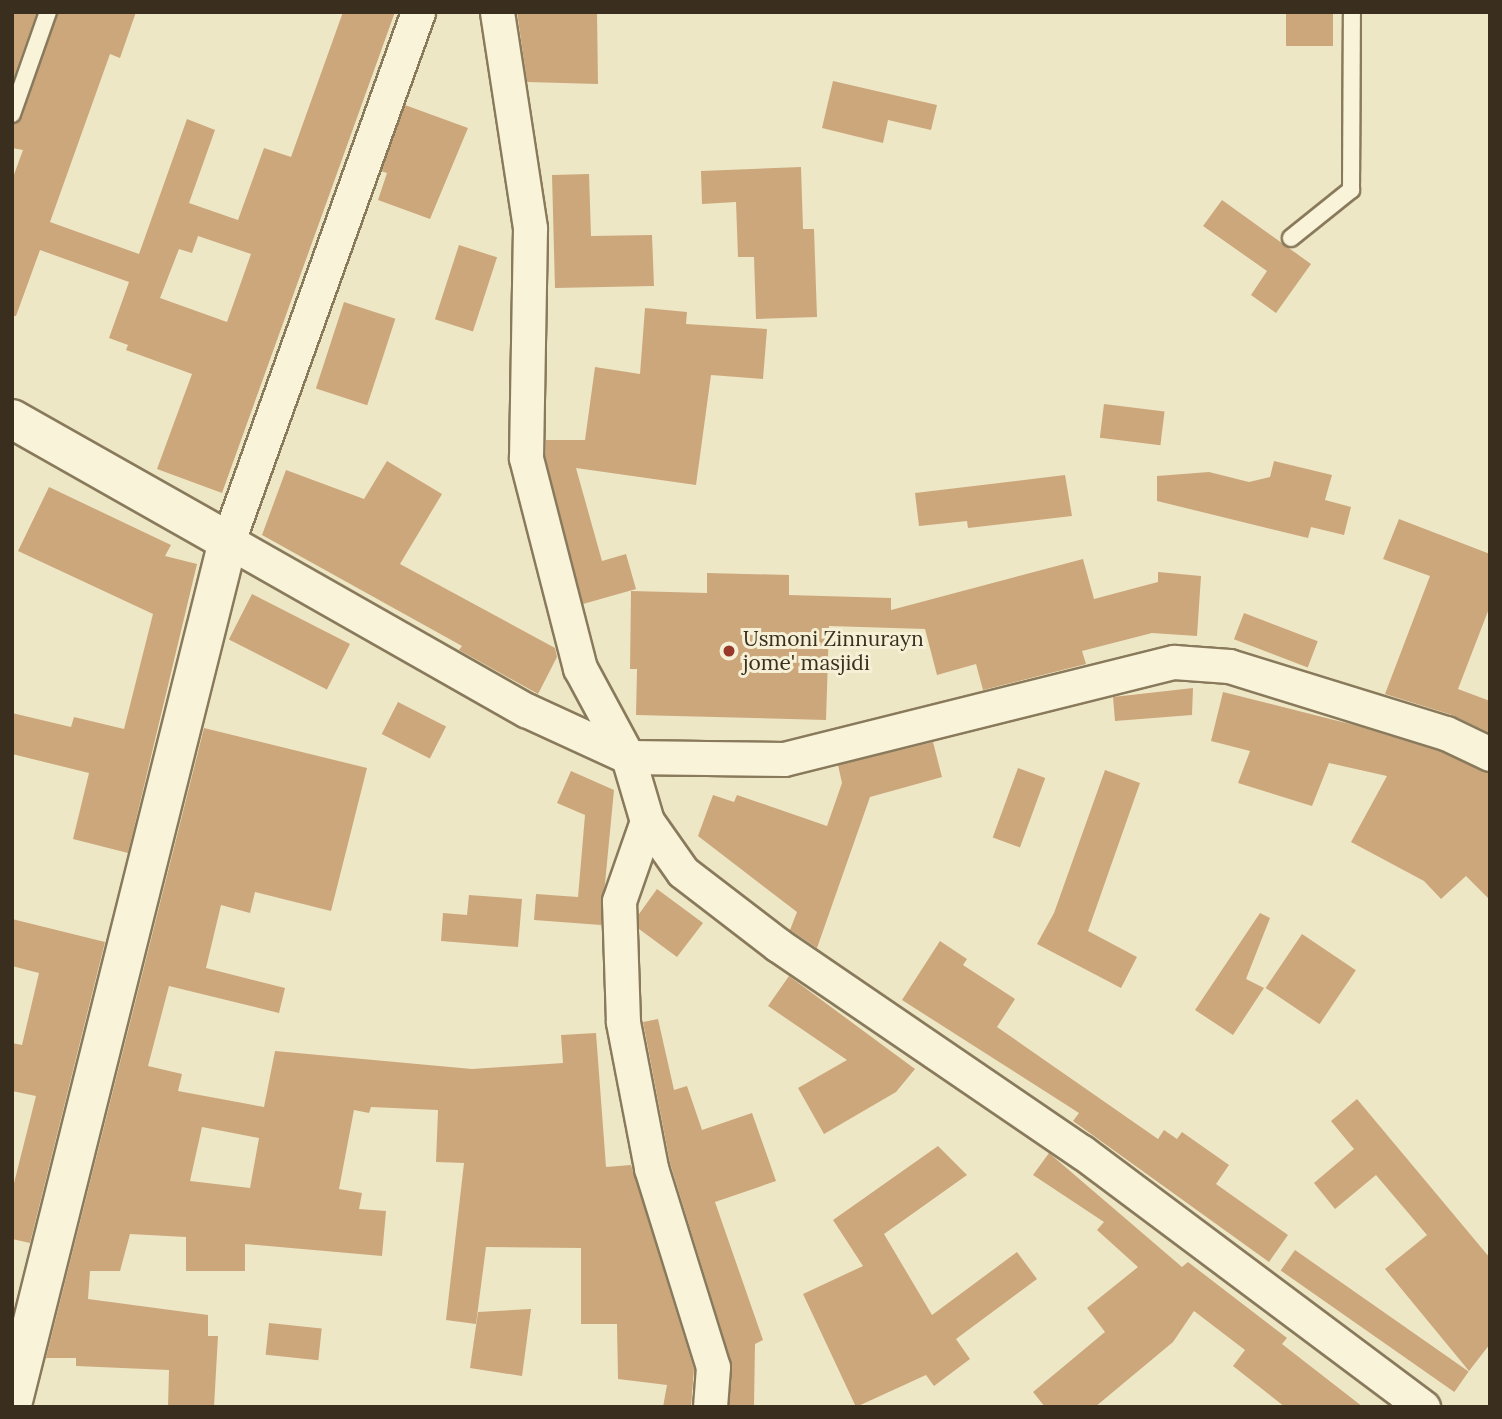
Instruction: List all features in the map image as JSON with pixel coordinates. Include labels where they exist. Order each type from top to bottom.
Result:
[{"type":"street","points":[[12,1405],[228,541],[418,12]]},
{"type":"street","points":[[496,12],[530,228],[527,458],[580,668],[628,757],[647,821],[683,872],[778,945],[1082,1152],[1423,1407]]},
{"type":"street","points":[[12,419],[526,710],[628,757],[784,759],[1174,662],[1229,666],[1446,733],[1490,754]]},
{"type":"street","points":[[647,821],[619,901],[623,1022],[651,1168],[713,1367],[710,1407]]},
{"type":"lane","points":[[12,114],[48,12]]},
{"type":"lane","points":[[1291,237],[1352,190],[1352,12]]},
{"type":"building","points":[[12,12],[37,12],[12,82]]},
{"type":"building","points":[[58,12],[136,12],[120,58],[110,54],[50,222],[139,254],[187,119],[215,130],[189,203],[238,220],[264,148],[291,157],[343,12],[395,12],[222,493],[157,469],[192,374],[126,350],[128,345],[109,338],[129,282],[40,250],[16,316],[12,316],[12,180],[23,150],[12,148],[12,124],[22,117]],"holes":[[[198,236],[251,254],[227,322],[160,298],[179,249],[192,253]]]},
{"type":"building","points":[[517,12],[597,12],[598,84],[527,82]]},
{"type":"building","points":[[1286,12],[1333,12],[1333,46],[1286,46]]},
{"type":"building","points":[[833,81],[937,105],[931,130],[888,120],[883,143],[822,128]]},
{"type":"building","points":[[405,105],[468,128],[430,219],[378,200],[387,173],[381,171]]},
{"type":"building","points":[[801,167],[803,229],[814,229],[817,317],[756,319],[754,257],[738,257],[736,202],[702,204],[701,171]]},
{"type":"building","points":[[589,174],[591,236],[652,235],[654,286],[555,288],[552,175]]},
{"type":"building","points":[[1222,200],[1311,264],[1276,313],[1251,295],[1267,271],[1203,226]]},
{"type":"building","points":[[459,245],[497,257],[473,332],[435,319]]},
{"type":"building","points":[[344,302],[395,319],[367,405],[316,389]]},
{"type":"building","points":[[645,308],[687,312],[686,324],[767,329],[763,379],[711,375],[696,485],[576,468],[602,561],[626,554],[636,589],[583,604],[545,456],[546,440],[585,440],[595,367],[640,374]]},
{"type":"building","points":[[1104,404],[1165,411],[1160,445],[1100,438]]},
{"type":"building","points":[[387,461],[442,494],[400,564],[555,648],[557,657],[538,694],[459,650],[462,646],[262,535],[286,470],[364,499]]},
{"type":"building","points":[[1274,461],[1332,475],[1325,500],[1351,507],[1344,535],[1311,527],[1308,538],[1157,501],[1157,476],[1209,472],[1249,482],[1270,477]]},
{"type":"building","points":[[1065,475],[1072,516],[968,528],[967,521],[919,526],[915,493]]},
{"type":"building","points":[[49,487],[171,545],[165,556],[197,564],[128,853],[73,839],[89,773],[12,754],[12,713],[71,727],[74,717],[124,729],[153,614],[18,551]]},
{"type":"building","points":[[1399,519],[1490,554],[1490,606],[1458,689],[1490,701],[1490,733],[1452,715],[1385,694],[1430,576],[1383,559]]},
{"type":"building","points":[[1083,559],[1094,599],[1158,582],[1158,572],[1201,576],[1197,636],[1152,633],[1082,651],[1086,664],[983,690],[976,664],[937,675],[925,629],[829,626],[826,720],[636,715],[637,669],[630,669],[631,591],[707,593],[707,573],[789,575],[789,595],[891,598],[891,610]]},
{"type":"building","points":[[252,594],[350,644],[327,689],[229,639]]},
{"type":"building","points":[[1244,613],[1318,641],[1308,667],[1234,639]]},
{"type":"building","points":[[1193,688],[1192,715],[1115,721],[1113,697]]},
{"type":"building","points":[[1223,692],[1358,726],[1439,751],[1490,773],[1490,900],[1466,876],[1441,899],[1424,881],[1351,842],[1387,776],[1329,763],[1312,806],[1238,783],[1250,751],[1211,741]]},
{"type":"building","points":[[398,702],[446,727],[430,759],[382,734]]},
{"type":"building","points":[[204,728],[367,768],[331,911],[255,892],[250,913],[221,905],[206,968],[285,988],[279,1013],[169,986],[148,1066],[182,1074],[178,1091],[264,1107],[275,1051],[472,1069],[563,1063],[561,1035],[596,1033],[606,1167],[631,1165],[694,1369],[691,1407],[663,1407],[667,1385],[618,1379],[617,1324],[581,1324],[581,1248],[486,1247],[476,1324],[446,1320],[464,1163],[436,1162],[438,1110],[371,1107],[369,1113],[354,1110],[339,1189],[362,1193],[359,1209],[386,1211],[382,1256],[245,1244],[245,1271],[186,1271],[186,1237],[130,1234],[120,1271],[90,1271],[88,1299],[208,1315],[208,1336],[218,1336],[214,1407],[168,1407],[169,1370],[76,1366],[76,1358],[46,1358]],"holes":[[[202,1127],[259,1138],[250,1188],[190,1181]]]},
{"type":"building","points":[[933,742],[942,777],[870,797],[817,948],[790,930],[797,912],[698,836],[713,795],[734,802],[737,795],[827,826],[842,783],[838,765]]},
{"type":"building","points":[[1018,768],[1045,778],[1020,847],[993,838]]},
{"type":"building","points":[[1105,770],[1140,783],[1088,931],[1137,957],[1121,988],[1037,944],[1054,913]]},
{"type":"building","points":[[571,771],[614,790],[601,925],[534,920],[536,894],[578,897],[585,815],[557,803]]},
{"type":"building","points":[[657,889],[703,923],[677,957],[639,929],[639,914]]},
{"type":"building","points":[[469,895],[522,899],[518,947],[441,941],[443,913],[467,915]]},
{"type":"building","points":[[1260,913],[1270,918],[1246,979],[1264,988],[1233,1035],[1195,1010]]},
{"type":"building","points":[[12,919],[105,942],[30,1243],[12,1239],[12,1191],[36,1096],[12,1091],[12,1043],[22,1045],[39,973],[12,966]]},
{"type":"building","points":[[1302,934],[1356,970],[1320,1024],[1266,988]]},
{"type":"building","points":[[940,941],[967,959],[963,965],[1015,999],[997,1027],[1158,1139],[1164,1130],[1177,1139],[1182,1132],[1229,1165],[1216,1184],[1288,1235],[1269,1262],[1073,1121],[1079,1113],[902,1000]]},
{"type":"building","points":[[789,976],[915,1069],[896,1092],[824,1134],[798,1088],[847,1060],[768,1006]]},
{"type":"building","points":[[658,1019],[674,1090],[687,1086],[702,1130],[752,1113],[776,1181],[715,1202],[763,1340],[755,1344],[754,1407],[729,1407],[731,1361],[670,1163],[643,1022]]},
{"type":"building","points":[[1357,1099],[1490,1258],[1490,1344],[1469,1371],[1385,1269],[1427,1235],[1376,1175],[1335,1209],[1314,1183],[1354,1149],[1331,1121]]},
{"type":"building","points":[[938,1146],[967,1175],[884,1234],[932,1315],[1017,1252],[1037,1279],[956,1339],[970,1359],[934,1386],[926,1375],[856,1407],[803,1294],[863,1266],[833,1220]]},
{"type":"building","points":[[1049,1153],[1182,1267],[1188,1262],[1287,1338],[1282,1344],[1363,1407],[1285,1407],[1233,1366],[1245,1350],[1194,1311],[1173,1342],[1095,1407],[1045,1407],[1033,1392],[1105,1332],[1087,1308],[1138,1267],[1097,1230],[1104,1222],[1033,1175]]},
{"type":"building","points":[[1295,1250],[1469,1372],[1454,1392],[1281,1270]]},
{"type":"building","points":[[531,1309],[522,1376],[470,1368],[478,1312]]},
{"type":"building","points":[[269,1323],[322,1329],[318,1360],[266,1355]]},
{"type":"place","name":"Usmoni Zinnurayn jome' masjidi","points":[[729,651]]}]
